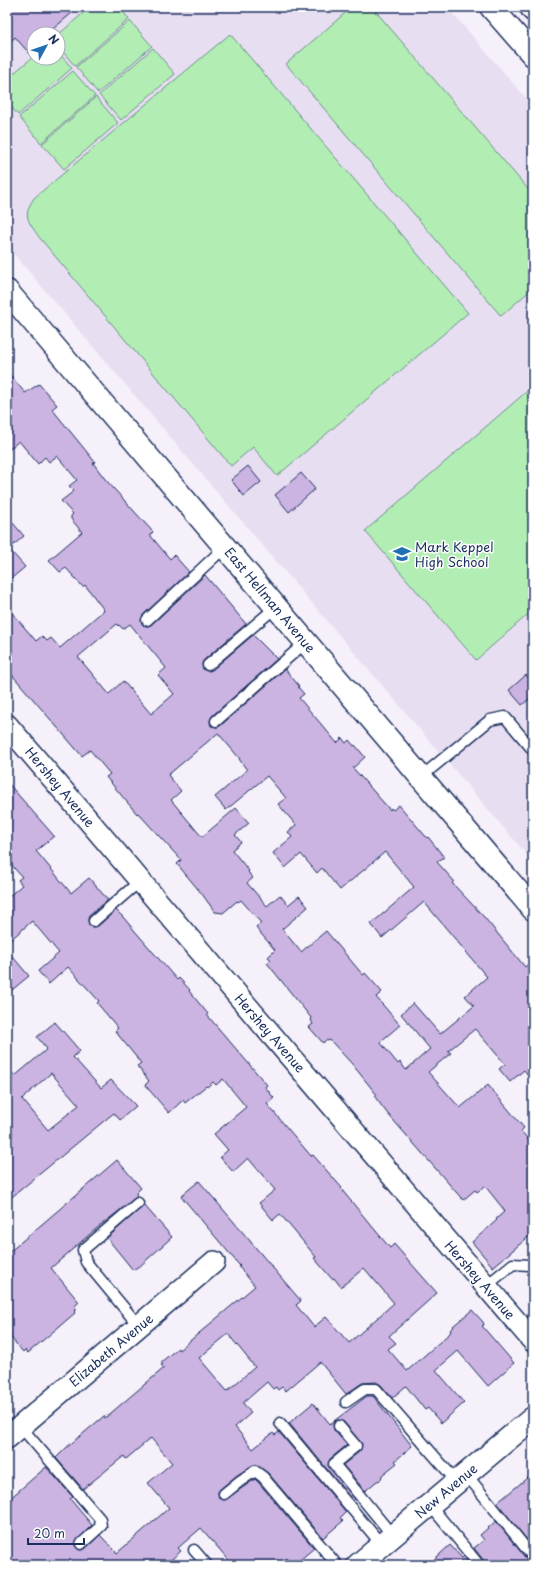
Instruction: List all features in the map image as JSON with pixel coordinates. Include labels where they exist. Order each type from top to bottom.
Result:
[{"type":"main road","points":[[491,7],[533,55]]},
{"type":"main road","name":"East Hellman Avenue","points":[[7,291],[533,908]]},
{"type":"main road","name":"New Avenue","points":[[362,1564],[388,1540],[533,1418]]},
{"type":"street","name":"Hershey Avenue","points":[[7,725],[533,1341]]},
{"type":"street","name":"Elizabeth Avenue","points":[[14,1433],[214,1262]]},
{"type":"lane","points":[[147,620],[226,547]]},
{"type":"lane","points":[[208,665],[276,607]]},
{"type":"lane","points":[[216,721],[306,642]]},
{"type":"lane","points":[[421,777],[490,720],[505,717],[533,750]]},
{"type":"lane","points":[[94,921],[140,881]]},
{"type":"lane","points":[[138,1203],[83,1250],[86,1262],[139,1326]]},
{"type":"lane","points":[[486,1286],[513,1264],[529,1265],[533,1268]]},
{"type":"lane","points":[[346,1402],[365,1389],[376,1389],[461,1478],[533,1557]]},
{"type":"lane","points":[[280,1423],[388,1540]]},
{"type":"lane","points":[[339,1426],[356,1446],[334,1464],[388,1540]]},
{"type":"lane","points":[[14,1433],[100,1519],[101,1526],[81,1544]]},
{"type":"lane","points":[[224,1494],[240,1480],[254,1471],[263,1477],[337,1565]]},
{"type":"lane","points":[[430,1505],[479,1565]]},
{"type":"lane","points":[[194,1550],[206,1565]]},
{"type":"shaded area","name":"Mark Keppel High School","points":[[7,7],[447,7],[533,106],[533,862],[7,246]]},
{"type":"green space","points":[[90,7],[119,7],[129,19],[75,66],[66,55],[66,28]]},
{"type":"green space","points":[[352,7],[372,7],[533,195],[533,288],[501,316],[286,64]]},
{"type":"green space","points":[[130,21],[152,46],[98,93],[76,67]]},
{"type":"green space","points":[[230,34],[468,313],[277,476],[253,447],[231,466],[39,237],[29,222],[27,214],[30,204],[34,198]]},
{"type":"green space","points":[[153,48],[175,74],[121,120],[99,95]]},
{"type":"green space","points":[[66,61],[72,68],[18,115],[7,102],[7,79],[26,63],[26,66],[66,66]]},
{"type":"green space","points":[[73,71],[95,96],[41,143],[19,117]]},
{"type":"green space","points":[[96,97],[118,123],[64,169],[42,144]]},
{"type":"green space","points":[[533,386],[533,610],[476,660],[365,531]]},
{"type":"building","points":[[7,7],[79,7],[56,26],[26,26],[26,50],[15,37],[7,45]]},
{"type":"building","points":[[7,371],[25,393],[39,384],[57,405],[52,409],[95,462],[93,463],[105,479],[153,532],[150,535],[170,559],[174,555],[189,572],[143,615],[141,621],[143,625],[151,625],[205,575],[246,624],[204,660],[202,663],[203,669],[206,671],[212,670],[253,635],[277,659],[212,716],[210,722],[211,726],[220,726],[285,669],[304,694],[299,698],[337,743],[342,738],[346,743],[349,740],[365,757],[353,768],[390,810],[391,808],[393,810],[399,805],[427,838],[428,837],[444,857],[437,862],[454,881],[452,883],[484,917],[525,967],[533,960],[533,1081],[524,1070],[510,1082],[499,1069],[505,1064],[475,1029],[448,1051],[451,1053],[428,1072],[460,1108],[488,1085],[524,1128],[521,1131],[533,1145],[533,1233],[493,1267],[472,1242],[505,1211],[485,1186],[477,1192],[475,1190],[463,1200],[387,1113],[375,1097],[377,1095],[352,1064],[330,1040],[326,1040],[323,1043],[309,1027],[313,1024],[312,1019],[267,963],[271,960],[268,957],[275,950],[256,928],[261,923],[241,900],[238,902],[237,901],[223,913],[215,912],[177,864],[181,860],[138,813],[137,814],[106,777],[110,774],[90,750],[82,756],[7,669],[7,607],[36,641],[42,636],[47,641],[51,638],[60,648],[104,610],[85,585],[83,587],[66,568],[60,572],[49,560],[82,532],[71,519],[73,514],[61,501],[74,491],[69,486],[77,480],[57,456],[49,462],[45,457],[38,464],[19,441],[7,451]],"holes":[[[117,624],[123,629],[130,624],[166,668],[158,675],[174,694],[151,714],[123,681],[109,694],[78,657]],[[218,733],[240,759],[247,770],[215,797],[226,810],[267,776],[286,798],[278,804],[296,825],[288,832],[292,837],[273,853],[285,868],[301,854],[317,873],[322,868],[340,890],[385,852],[414,887],[371,924],[382,938],[424,902],[487,977],[465,996],[474,1006],[440,1034],[413,1003],[401,1014],[430,1049],[406,1070],[400,1062],[398,1064],[380,1042],[400,1025],[376,997],[382,992],[365,973],[363,975],[326,931],[301,952],[282,929],[308,907],[299,896],[288,905],[280,895],[267,906],[247,883],[253,878],[232,850],[241,842],[235,835],[249,823],[236,808],[202,837],[171,800],[181,791],[168,775]]]},
{"type":"building","points":[[248,466],[261,482],[244,496],[231,480]]},
{"type":"building","points":[[301,473],[315,489],[289,512],[275,495]]},
{"type":"building","points":[[7,516],[24,536],[9,549],[25,567],[7,582]]},
{"type":"building","points":[[526,675],[533,682],[533,696],[522,705],[509,690]]},
{"type":"building","points":[[7,782],[54,836],[36,851],[71,893],[89,878],[108,900],[89,916],[89,925],[92,927],[98,926],[116,910],[122,916],[177,980],[179,978],[190,990],[189,991],[208,1014],[207,1015],[267,1085],[265,1087],[274,1098],[267,1104],[311,1156],[313,1155],[342,1188],[341,1189],[390,1248],[394,1244],[437,1293],[389,1336],[396,1343],[388,1349],[407,1371],[451,1332],[450,1330],[454,1327],[453,1326],[472,1310],[483,1322],[484,1325],[482,1326],[514,1363],[488,1386],[458,1351],[436,1370],[464,1403],[441,1423],[428,1408],[425,1410],[406,1386],[392,1398],[381,1385],[376,1382],[362,1383],[346,1394],[320,1362],[286,1391],[282,1387],[278,1390],[276,1387],[273,1389],[267,1382],[243,1403],[251,1413],[235,1427],[253,1449],[273,1433],[275,1435],[279,1432],[346,1512],[340,1518],[343,1521],[323,1538],[268,1473],[256,1465],[251,1466],[236,1476],[220,1489],[218,1492],[219,1498],[225,1500],[255,1479],[258,1482],[314,1548],[294,1565],[292,1565],[286,1558],[278,1565],[233,1565],[201,1528],[178,1548],[181,1551],[165,1565],[7,1565],[7,1501],[46,1467],[73,1497],[70,1499],[92,1525],[75,1542],[75,1546],[79,1550],[85,1549],[100,1535],[117,1553],[169,1508],[148,1483],[172,1463],[151,1438],[126,1459],[124,1456],[83,1489],[56,1458],[104,1416],[105,1418],[164,1368],[161,1365],[163,1364],[161,1362],[178,1348],[179,1350],[255,1286],[181,1196],[199,1181],[301,1301],[296,1305],[314,1327],[326,1317],[349,1343],[394,1303],[364,1268],[341,1287],[314,1258],[316,1257],[280,1214],[273,1220],[259,1203],[275,1190],[248,1158],[233,1172],[220,1157],[228,1150],[214,1134],[246,1107],[223,1079],[216,1085],[213,1082],[207,1087],[206,1086],[185,1103],[183,1100],[169,1113],[145,1085],[149,1081],[137,1066],[141,1063],[115,1031],[118,1028],[97,1003],[99,1001],[68,967],[49,984],[38,971],[59,953],[32,921],[7,943],[7,898],[22,885],[18,880],[22,877],[7,860]],"holes":[[[228,1334],[255,1367],[227,1391],[199,1358]]]},
{"type":"building","points":[[7,950],[29,976],[7,994]]},
{"type":"building","points":[[55,1022],[80,1051],[73,1057],[101,1088],[111,1080],[136,1106],[120,1120],[114,1113],[7,1201],[7,1067],[15,1076],[47,1049],[37,1037]],"holes":[[[51,1073],[79,1105],[48,1130],[22,1099]]]},
{"type":"building","points":[[117,1160],[141,1188],[136,1193],[137,1197],[97,1228],[51,1268],[79,1302],[74,1307],[77,1309],[74,1312],[75,1313],[28,1353],[25,1350],[23,1352],[7,1333],[7,1254]]},
{"type":"building","points":[[144,1205],[172,1237],[139,1267],[133,1270],[107,1238]]},
{"type":"building","points":[[367,1396],[373,1396],[412,1446],[395,1461],[397,1463],[382,1475],[381,1480],[377,1481],[365,1491],[343,1465],[360,1451],[362,1444],[344,1422],[338,1420],[335,1421],[333,1424],[334,1430],[347,1445],[330,1459],[328,1465],[355,1499],[353,1501],[289,1423],[313,1403],[330,1424]]},
{"type":"building","points":[[533,1473],[533,1547],[497,1503]]},
{"type":"building","points":[[496,1521],[528,1561],[533,1563],[533,1565],[485,1565],[484,1561],[474,1548],[484,1540],[480,1535]]},
{"type":"building","points":[[450,1545],[462,1558],[464,1556],[471,1565],[428,1565]]},
{"type":"place","name":"Mark Keppel High School","points":[[402,554]]}]
